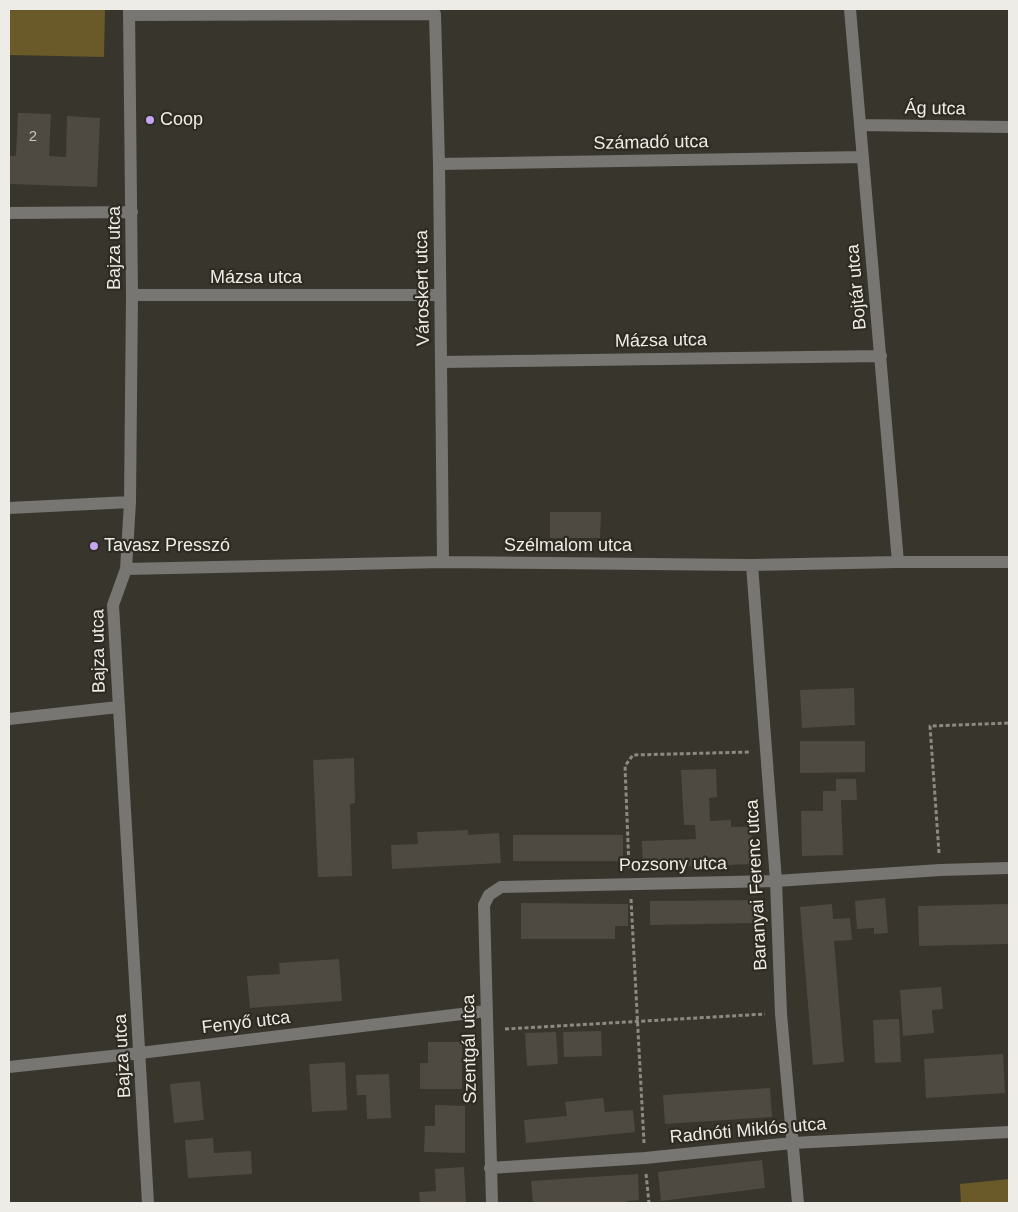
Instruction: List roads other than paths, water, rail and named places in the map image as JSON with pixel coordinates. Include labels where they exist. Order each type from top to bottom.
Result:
[{"type":"street","name":"Bojtár utca","points":[[850,9],[898,562]]},
{"type":"street","name":"Városkert utca","points":[[129,12],[435,11],[442,362],[443,562]]},
{"type":"street","name":"Bajza utca","points":[[129,12],[132,212],[130,502],[126,569],[113,605],[148,1203]]},
{"type":"street","name":"Ág utca","points":[[861,125],[1009,127]]},
{"type":"street","name":"Számadó utca","points":[[439,164],[863,157]]},
{"type":"street","points":[[9,213],[132,212]]},
{"type":"street","name":"Mázsa utca","points":[[132,295],[440,295]]},
{"type":"street","name":"Mázsa utca","points":[[442,362],[881,356]]},
{"type":"street","points":[[9,508],[130,502]]},
{"type":"street","name":"Szélmalom utca","points":[[126,569],[443,562],[752,565],[1009,562]]},
{"type":"street","name":"Baranyai Ferenc utca","points":[[752,565],[776,881],[781,1014],[798,1203]]},
{"type":"street","points":[[9,719],[118,707]]},
{"type":"street","name":"Pozsony utca","points":[[489,896],[501,887],[776,881],[940,870],[1009,868]]},
{"type":"street","name":"Szentgál utca","points":[[489,896],[484,905],[492,1203]]},
{"type":"street","name":"Fenyő utca","points":[[9,1067],[486,1011]]},
{"type":"street","name":"Radnóti Miklós utca","points":[[490,1168],[645,1158],[792,1143],[1009,1132]]},
{"type":"place","name":"Coop","points":[[150,120]]},
{"type":"place","name":"Tavasz Presszó","points":[[94,546]]}]
